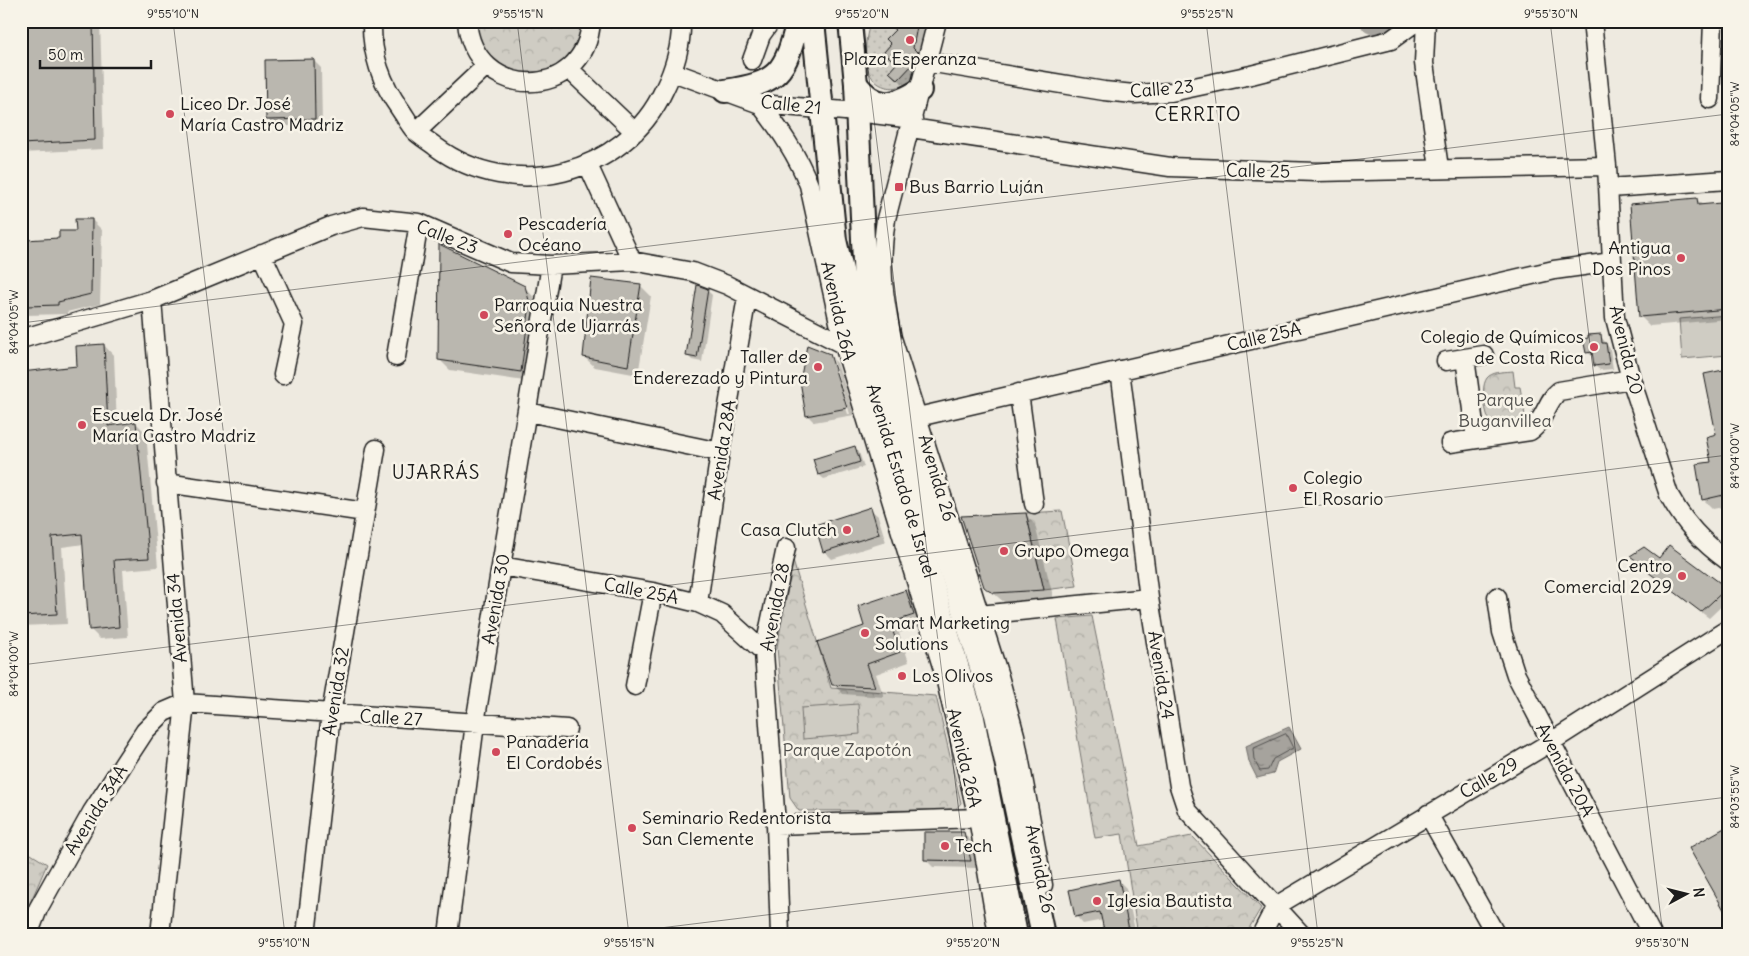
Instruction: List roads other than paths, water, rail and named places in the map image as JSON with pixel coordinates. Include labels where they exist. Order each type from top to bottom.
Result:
[{"type":"main road","points":[[725,91],[763,83],[777,74],[789,56],[798,21]]},
{"type":"main road","name":"Avenida Estado de Israel","points":[[813,21],[830,200],[843,280],[857,335],[973,718],[1016,935]]},
{"type":"main road","name":"Avenida Estado de Israel","points":[[850,21],[856,84],[867,292],[874,326],[996,714],[1043,935]]},
{"type":"main road","points":[[856,84],[868,98],[884,104],[900,101],[920,90]]},
{"type":"main road","points":[[1023,834],[1041,872]]},
{"type":"street","points":[[372,21],[371,40],[386,90],[416,132],[453,159],[497,175],[543,177],[588,164],[613,151],[635,132],[658,104],[673,72],[681,21]]},
{"type":"street","points":[[467,21],[468,34],[475,51],[486,66],[501,76],[518,82],[536,83],[554,78],[569,69],[582,53],[590,34],[591,21]]},
{"type":"street","points":[[752,60],[760,35],[771,21]]},
{"type":"street","name":"Avenida 26","points":[[938,21],[886,219],[881,253],[883,295],[892,338],[999,676],[1015,735],[1053,935]]},
{"type":"street","name":"Calle 23","points":[[928,62],[1104,91],[1134,94],[1171,92],[1251,76],[1390,40],[1417,21]]},
{"type":"street","points":[[1426,21],[1424,63],[1439,168]]},
{"type":"street","name":"Avenida 20","points":[[1592,21],[1607,166],[1615,318],[1662,476],[1679,514],[1701,540],[1728,561]]},
{"type":"street","points":[[1710,99],[1713,21]]},
{"type":"street","points":[[416,132],[486,66]]},
{"type":"street","points":[[569,69],[635,132]]},
{"type":"street","name":"Calle 21","points":[[673,72],[760,104],[857,112],[912,124]]},
{"type":"street","name":"Avenida 26A","points":[[760,104],[783,132],[799,160],[809,185],[844,344],[944,674],[978,818],[998,935]]},
{"type":"street","name":"Calle 25","points":[[912,124],[1170,167],[1316,172],[1607,166]]},
{"type":"street","points":[[588,164],[632,261]]},
{"type":"street","points":[[1608,188],[1727,180]]},
{"type":"street","name":"Calle 23","points":[[21,339],[152,300],[331,226],[363,217],[419,223],[511,262],[551,265],[632,261],[693,272],[727,285],[747,297],[844,344]]},
{"type":"street","points":[[396,358],[419,223]]},
{"type":"street","points":[[262,254],[294,324],[283,375]]},
{"type":"street","name":"Calle 25A","points":[[918,417],[1554,270],[1612,262]]},
{"type":"street","name":"Avenida 30","points":[[448,935],[475,722],[551,265]]},
{"type":"street","name":"Avenida 28A","points":[[698,603],[720,452],[747,297]]},
{"type":"street","name":"Avenida 34","points":[[152,300],[185,703],[160,935]]},
{"type":"street","points":[[1446,360],[1484,355]]},
{"type":"street","points":[[1465,358],[1476,439]]},
{"type":"street","name":"Avenida 24","points":[[1120,370],[1150,598],[1179,786],[1188,810],[1302,935]]},
{"type":"street","points":[[1450,443],[1530,431],[1539,422],[1553,395],[1559,390],[1632,379]]},
{"type":"street","points":[[1019,393],[1034,504]]},
{"type":"street","points":[[528,412],[720,452]]},
{"type":"street","name":"Avenida 32","points":[[306,935],[331,714],[376,449]]},
{"type":"street","points":[[166,483],[365,512]]},
{"type":"street","name":"Avenida 28","points":[[780,935],[776,825],[764,652],[786,548]]},
{"type":"street","name":"Calle 25A","points":[[501,566],[653,592],[698,603],[722,614],[764,652]]},
{"type":"street","points":[[635,686],[653,592]]},
{"type":"street","points":[[979,615],[1150,598]]},
{"type":"street","name":"Avenida 20A","points":[[1497,598],[1502,632],[1516,675],[1652,935]]},
{"type":"street","name":"Calle 29","points":[[1276,906],[1551,742],[1728,629]]},
{"type":"street","name":"Calle 27","points":[[185,703],[567,729]]},
{"type":"street","name":"Avenida 34A","points":[[28,935],[38,909],[92,812],[146,731],[164,712],[185,703]]},
{"type":"street","points":[[1428,814],[1496,935]]},
{"type":"street","points":[[776,825],[978,818]]},
{"type":"street","points":[[1261,935],[1276,906]]},
{"type":"water","points":[[1289,727],[1301,749],[1277,762],[1273,774],[1257,778],[1249,762],[1246,746]]},
{"type":"waterway","points":[[1373,21],[1384,21]]},
{"type":"place","name":"Plaza Esperanza","points":[[910,40]]},
{"type":"place","name":"Liceo Dr. José María Castro Madriz","points":[[170,114]]},
{"type":"place","name":"Bus Barrio Luján","points":[[899,187]]},
{"type":"place","name":"Pescadería Océano","points":[[508,234]]},
{"type":"place","name":"Antigua Dos Pinos","points":[[1681,258]]},
{"type":"place","name":"Parroquia Nuestra Señora de Ujarrás","points":[[484,315]]},
{"type":"place","name":"Colegio de Químicos de Costa Rica","points":[[1594,347]]},
{"type":"place","name":"Taller de Enderezado y Pintura","points":[[818,367]]},
{"type":"place","name":"Escuela Dr. José María Castro Madriz","points":[[82,425]]},
{"type":"place","name":"Colegio El Rosario","points":[[1293,488]]},
{"type":"place","name":"Casa Clutch","points":[[847,530]]},
{"type":"place","name":"Grupo Omega","points":[[1004,551]]},
{"type":"place","name":"Centro Comercial 2029","points":[[1682,576]]},
{"type":"place","name":"Smart Marketing Solutions","points":[[865,633]]},
{"type":"place","name":"Los Olivos","points":[[902,676]]},
{"type":"place","name":"Panadería El Cordobés","points":[[496,752]]},
{"type":"place","name":"Seminario Redentorista San Clemente","points":[[632,828]]},
{"type":"place","name":"Tech","points":[[945,846]]},
{"type":"place","name":"Iglesia Bautista","points":[[1097,901]]},
{"type":"district","name":"CERRITO","points":[[1198,114]]},
{"type":"district","name":"UJARRÁS","points":[[436,472]]},
{"type":"park label","name":"Parque Buganvillea","points":[[1505,410]]},
{"type":"park label","name":"Parque Zapotón","points":[[847,750]]}]
